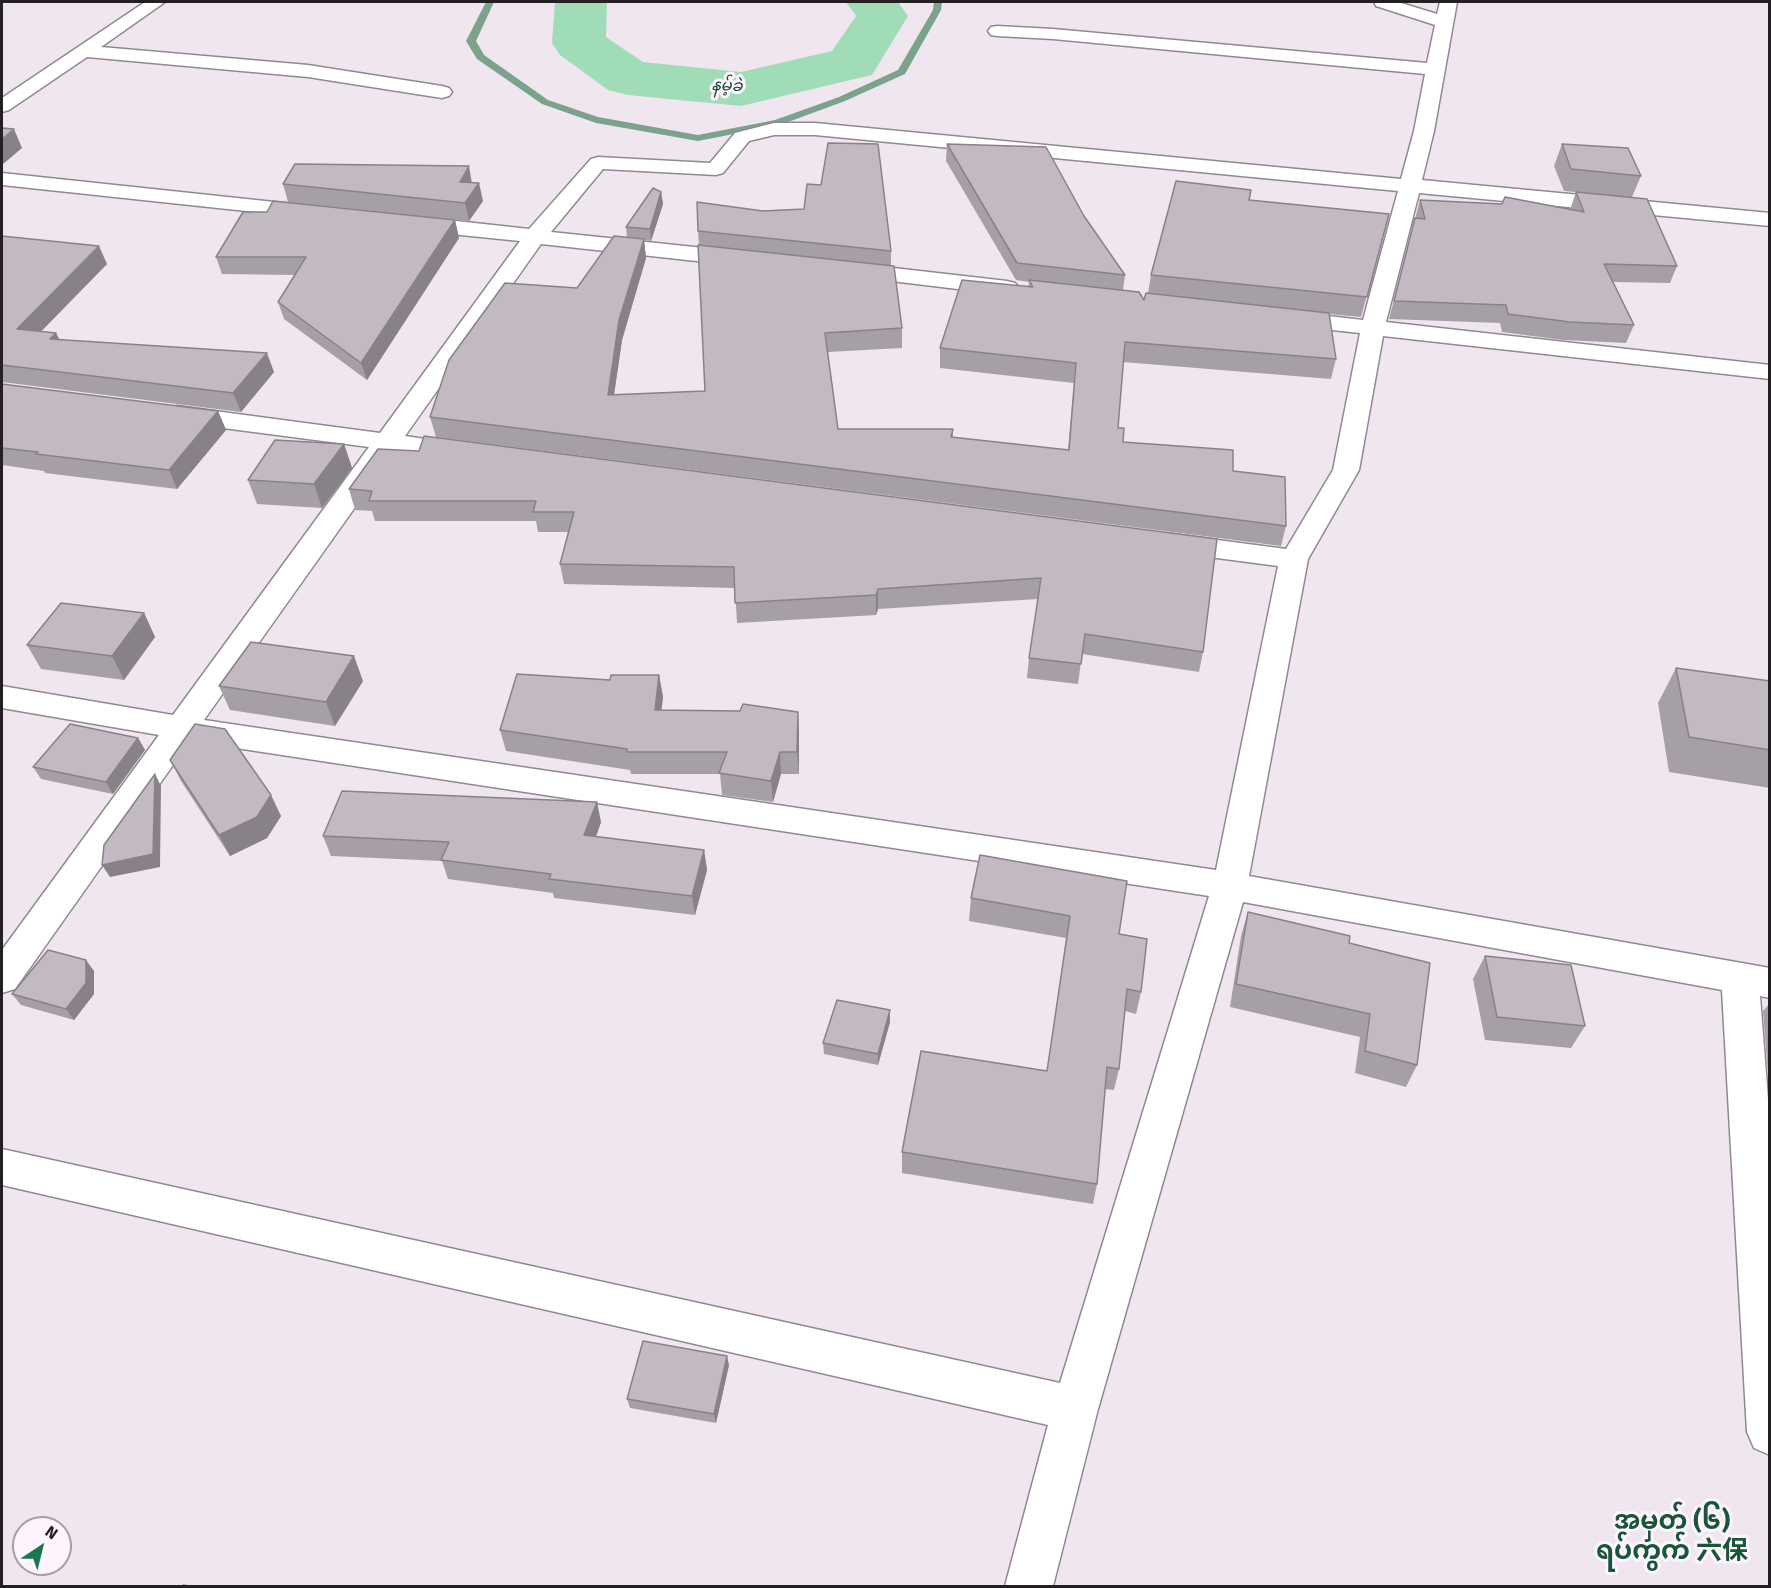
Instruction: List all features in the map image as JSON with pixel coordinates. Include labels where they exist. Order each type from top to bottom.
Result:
[{"type":"street","points":[[2,106],[156,2]]},
{"type":"street","points":[[1029,1587],[1075,1409],[1230,886],[1294,559],[1346,470],[1373,328],[1424,131],[1446,12],[1382,2]]},
{"type":"street","points":[[998,31],[1436,69]]},
{"type":"street","points":[[83,51],[313,73],[407,85],[442,92]]},
{"type":"street","points":[[2,978],[535,236],[598,163],[716,169],[742,137],[774,129],[815,129],[1770,220]]},
{"type":"street","points":[[2,179],[333,214]]},
{"type":"street","points":[[393,221],[759,260]]},
{"type":"street","points":[[830,268],[1030,290]]},
{"type":"street","points":[[1267,316],[1770,372]]},
{"type":"street","points":[[153,411],[493,455]]},
{"type":"street","points":[[1141,539],[1294,559]]},
{"type":"street","points":[[2,697],[181,728],[1230,886],[1755,980],[1770,1432]]},
{"type":"street","points":[[2,1167],[1075,1409]]},
{"type":"building","points":[[2,128],[14,129],[2,139]]},
{"type":"building","points":[[828,143],[878,144],[891,251],[698,231],[697,202],[763,211],[804,209],[807,184],[821,185]]},
{"type":"building","points":[[947,144],[1046,147],[1084,216],[1125,275],[1017,263]]},
{"type":"building","points":[[1562,144],[1628,148],[1641,176],[1571,169]]},
{"type":"building","points":[[295,164],[469,166],[460,182],[479,183],[465,203],[283,184]]},
{"type":"building","points":[[1176,181],[1251,190],[1249,200],[1389,214],[1367,297],[1151,275]]},
{"type":"building","points":[[653,188],[661,192],[650,229],[626,227]]},
{"type":"building","points":[[1576,192],[1647,199],[1677,266],[1604,264],[1634,325],[1570,322],[1508,314],[1506,305],[1394,301],[1415,218],[1425,219],[1420,200],[1502,204],[1505,197],[1584,212]]},
{"type":"building","points":[[273,201],[455,220],[361,363],[278,302],[306,257],[216,257],[243,212],[267,212]]},
{"type":"building","points":[[2,236],[99,246],[17,329],[56,333],[50,339],[267,353],[233,393],[2,365]]},
{"type":"building","points":[[614,236],[644,239],[619,320],[608,395],[705,391],[698,245],[894,266],[902,328],[825,333],[838,429],[953,429],[951,437],[1069,450],[1076,363],[940,348],[962,280],[1033,287],[1029,280],[1139,292],[1144,300],[1146,293],[1329,313],[1336,359],[1125,342],[1118,428],[1124,428],[1123,442],[1233,450],[1233,471],[1285,477],[1286,526],[430,417],[449,360],[505,283],[577,288]]},
{"type":"building","points":[[2,384],[218,411],[169,470],[36,454],[38,452],[2,448]]},
{"type":"building","points":[[424,436],[1217,539],[1203,652],[1085,634],[1081,664],[1029,658],[1041,578],[878,589],[876,595],[735,603],[734,567],[560,564],[574,512],[533,512],[536,501],[369,501],[372,491],[349,489],[378,449],[419,451]]},
{"type":"building","points":[[275,440],[344,444],[314,484],[248,480]]},
{"type":"building","points":[[61,603],[144,613],[112,656],[27,645]]},
{"type":"building","points":[[251,642],[354,656],[326,702],[219,686]]},
{"type":"building","points":[[1676,668],[1770,681],[1770,750],[1689,737]]},
{"type":"building","points":[[517,674],[610,680],[611,675],[659,675],[655,710],[740,711],[743,704],[798,712],[797,752],[780,752],[771,781],[719,773],[727,752],[627,752],[627,749],[500,730]]},
{"type":"building","points":[[70,724],[138,738],[106,782],[33,767]]},
{"type":"building","points":[[195,724],[225,729],[271,795],[257,817],[219,835],[170,760]]},
{"type":"building","points":[[155,774],[153,854],[102,865],[104,845]]},
{"type":"building","points":[[342,791],[597,802],[584,835],[704,850],[692,896],[549,879],[551,874],[441,860],[449,842],[323,836]]},
{"type":"building","points":[[980,855],[1127,881],[1119,934],[1147,939],[1141,992],[1127,989],[1119,1069],[1107,1067],[1097,1184],[902,1152],[921,1051],[1047,1071],[1070,916],[971,898]]},
{"type":"building","points":[[1248,912],[1350,936],[1349,943],[1430,963],[1417,1065],[1365,1051],[1370,1014],[1236,984]]},
{"type":"building","points":[[48,950],[86,960],[86,983],[66,1009],[12,994]]},
{"type":"building","points":[[1485,956],[1571,965],[1585,1026],[1497,1017]]},
{"type":"building","points":[[837,1000],[890,1010],[878,1054],[823,1043]]},
{"type":"building","points":[[643,1341],[727,1356],[714,1414],[627,1399]]},
{"type":"waterway","points":[[490,2],[471,41],[480,57],[545,102],[596,120],[698,138],[777,123],[842,99],[902,72],[937,10],[938,2]]},
{"type":"waterway","name":"နမ့်ခဲ","points":[[581,2],[579,43],[628,78],[741,89],[852,63],[882,16],[872,2]]},
{"type":"district","name":"အမှတ် (၆) ရပ်ကွက် 六保","points":[[1672,1537]]}]
